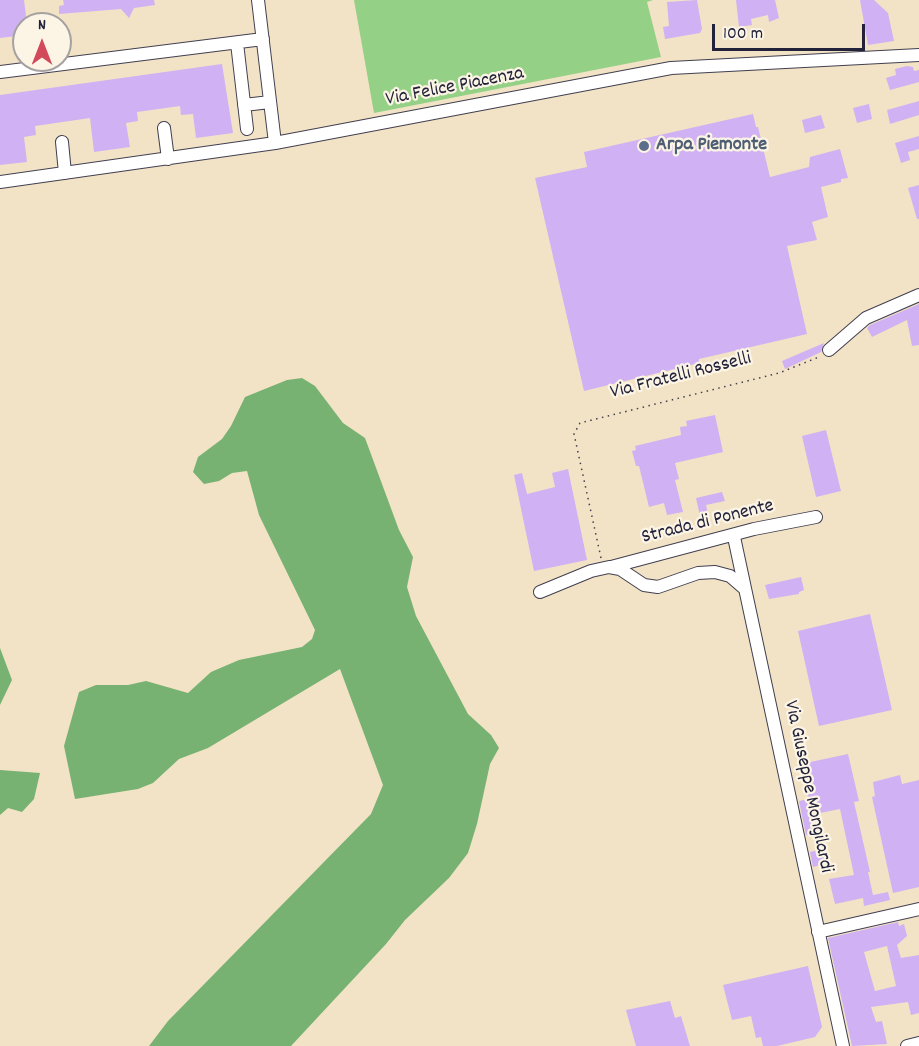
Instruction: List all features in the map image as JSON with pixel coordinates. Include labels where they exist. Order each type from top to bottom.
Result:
[{"type":"street","points":[[258,0],[275,142]]},
{"type":"street","points":[[0,72],[263,39]]},
{"type":"street","points":[[237,43],[247,129]]},
{"type":"street","name":"Via Felice Piacenza","points":[[0,182],[275,142],[671,68],[919,55]]},
{"type":"street","points":[[244,105],[270,102]]},
{"type":"street","points":[[164,128],[168,159]]},
{"type":"street","points":[[62,142],[66,173]]},
{"type":"street","points":[[829,350],[866,318],[919,295]]},
{"type":"street","name":"Strada di Ponente","points":[[540,592],[567,579],[606,568],[734,537],[754,529],[816,517]]},
{"type":"street","name":"Via Giuseppe Mongilardi","points":[[734,537],[843,1046]]},
{"type":"street","name":"Strada di Ponente","points":[[606,568],[620,569],[644,585],[658,586],[698,573],[715,572],[730,576],[745,589]]},
{"type":"street","points":[[818,932],[919,909]]},
{"type":"street","points":[[907,1046],[919,1043]]},
{"type":"path","name":"Via Fratelli Rosselli","points":[[606,568],[574,434],[580,423],[779,373],[812,362],[829,350]]},
{"type":"green space","points":[[354,0],[653,0],[647,2],[661,57],[374,113]]},
{"type":"green space","points":[[302,378],[315,386],[343,423],[365,438],[399,530],[413,557],[407,587],[416,616],[468,714],[491,735],[499,748],[490,764],[468,853],[449,878],[405,920],[386,944],[291,1046],[149,1046],[168,1021],[371,814],[383,785],[340,669],[208,748],[179,759],[153,783],[138,789],[75,799],[64,746],[79,692],[96,685],[128,685],[146,681],[188,693],[211,672],[239,660],[302,647],[312,639],[315,630],[259,515],[247,471],[232,473],[219,481],[204,484],[193,472],[198,457],[222,439],[245,397],[287,380]]},
{"type":"green space","points":[[0,648],[12,680],[0,705]]},
{"type":"green space","points":[[0,770],[40,773],[34,799],[22,812],[8,808],[0,815]]},
{"type":"building","points":[[0,0],[24,0],[26,12],[12,12],[12,36],[0,38]]},
{"type":"building","points":[[63,0],[154,0],[155,5],[134,8],[129,18],[121,9],[59,12],[59,6],[64,5]]},
{"type":"building","points":[[697,0],[702,29],[700,33],[665,39],[663,27],[669,26],[667,2]]},
{"type":"building","points":[[736,0],[775,0],[779,18],[769,22],[768,15],[751,19],[752,25],[739,27]]},
{"type":"building","points":[[860,0],[874,0],[888,13],[894,41],[868,45]]},
{"type":"building","points":[[222,64],[233,133],[196,138],[193,114],[181,115],[180,106],[137,112],[138,121],[126,123],[130,147],[94,152],[90,118],[35,126],[36,135],[24,137],[27,162],[0,165],[0,95]]},
{"type":"building","points":[[913,67],[914,71],[919,70],[919,82],[890,90],[886,78],[896,75],[895,69]]},
{"type":"building","points":[[919,101],[919,115],[890,124],[887,110]]},
{"type":"building","points":[[869,104],[872,119],[857,123],[853,108]]},
{"type":"building","points":[[753,114],[770,177],[809,167],[810,157],[840,149],[848,178],[821,187],[828,217],[812,222],[817,240],[787,246],[807,334],[699,359],[699,363],[584,391],[535,178],[587,167],[584,152]]},
{"type":"building","points":[[821,115],[825,128],[805,133],[802,120]]},
{"type":"building","points":[[919,136],[919,149],[908,152],[910,160],[901,163],[895,143]]},
{"type":"building","points":[[919,185],[919,219],[917,219],[908,188]]},
{"type":"building","points":[[919,304],[919,345],[912,346],[907,320],[872,337],[867,328],[870,325]]},
{"type":"building","points":[[824,343],[821,352],[785,369],[782,361]]},
{"type":"building","points":[[715,415],[723,452],[675,463],[679,479],[675,480],[683,512],[667,515],[664,503],[649,507],[639,466],[636,466],[632,451],[636,450],[635,446],[681,435],[680,427],[687,426],[686,421]]},
{"type":"building","points":[[826,430],[841,491],[816,497],[802,436]]},
{"type":"building","points":[[568,469],[587,560],[534,571],[514,475],[522,473],[527,494],[555,487],[552,473]]},
{"type":"building","points":[[722,492],[725,501],[706,505],[708,514],[700,516],[696,498]]},
{"type":"building","points":[[801,577],[804,590],[799,594],[769,599],[765,585]]},
{"type":"building","points":[[870,614],[892,710],[819,726],[798,631]]},
{"type":"building","points":[[848,754],[859,801],[854,802],[873,895],[888,892],[890,900],[864,906],[863,898],[835,904],[829,879],[854,875],[840,809],[815,814],[818,833],[806,835],[799,801],[809,799],[801,764]]},
{"type":"building","points":[[900,775],[902,784],[919,780],[919,887],[893,893],[872,797],[875,796],[873,782]]},
{"type":"building","points":[[823,849],[825,864],[813,867],[810,852]]},
{"type":"building","points":[[898,922],[899,926],[904,924],[907,936],[897,945],[901,958],[919,955],[919,1013],[911,1015],[908,1002],[871,1007],[876,1022],[882,1021],[887,1044],[852,1046],[828,938]],"holes":[[[887,946],[896,986],[875,991],[864,952]]]},
{"type":"building","points":[[808,966],[822,1027],[815,1037],[777,1046],[763,1046],[761,1037],[756,1038],[751,1016],[732,1020],[723,985]]},
{"type":"building","points":[[670,1001],[675,1018],[681,1016],[690,1046],[636,1046],[626,1010]]},
{"type":"place","name":"Arpa Piemonte","points":[[644,146]]}]
